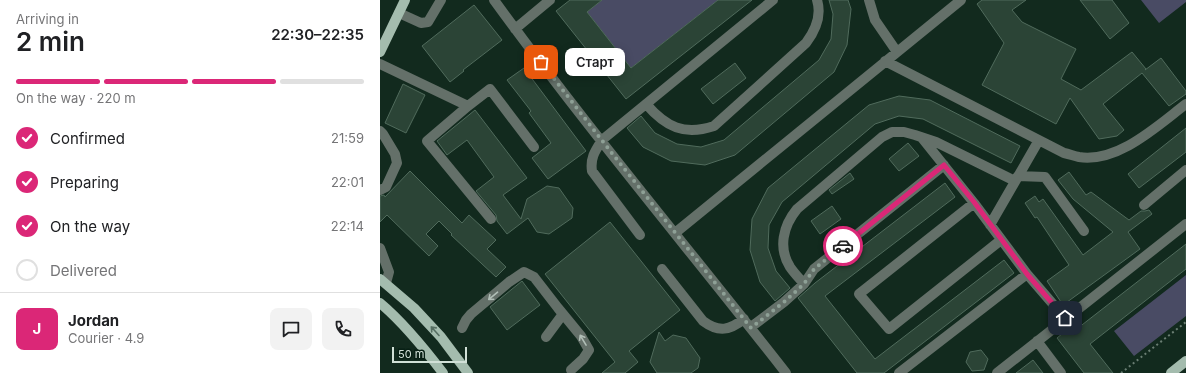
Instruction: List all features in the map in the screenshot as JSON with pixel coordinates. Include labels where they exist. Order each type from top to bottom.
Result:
[{"type":"main road","points":[[380,52],[405,0]]},
{"type":"main road","points":[[383,281],[414,308],[441,337],[468,373]]},
{"type":"main road","points":[[380,303],[408,329],[443,373]]},
{"type":"main road","points":[[1171,373],[1186,361]]},
{"type":"street","points":[[399,13],[421,23],[428,22],[441,0]]},
{"type":"street","points":[[494,0],[515,29],[786,373]]},
{"type":"street","points":[[515,29],[550,0]]},
{"type":"street","points":[[640,235],[592,171],[591,165],[593,154],[602,140],[773,0]]},
{"type":"street","points":[[646,104],[656,115],[672,126],[678,128],[694,130],[714,126],[806,43],[813,34],[817,22],[819,13],[817,0]]},
{"type":"street","points":[[869,0],[875,20],[897,52]]},
{"type":"street","points":[[675,233],[960,0]]},
{"type":"street","points":[[885,61],[1064,153],[1079,157],[1092,157],[1116,152],[1132,144],[1186,104]]},
{"type":"street","points":[[380,64],[468,106]]},
{"type":"street","points":[[491,219],[428,141],[468,106],[490,90],[534,148]]},
{"type":"street","points":[[380,131],[395,154],[397,163],[386,187],[380,190]]},
{"type":"street","points":[[804,284],[790,268],[785,259],[784,234],[790,217],[797,209],[882,137],[892,132],[904,132],[936,142],[1017,178],[1045,177],[1084,231]]},
{"type":"street","points":[[922,138],[974,202],[1027,274],[1065,318]]},
{"type":"street","points":[[990,225],[1038,140]]},
{"type":"street","points":[[751,328],[804,284],[814,269],[944,165]]},
{"type":"street","points":[[1144,205],[1186,170]]},
{"type":"street","points":[[974,202],[859,294],[889,328],[1001,240]]},
{"type":"street","points":[[997,373],[1186,224]]},
{"type":"street","points":[[380,248],[389,272],[383,281]]},
{"type":"street","points":[[662,269],[703,322],[708,325],[720,329],[730,328],[735,326],[744,318]]},
{"type":"street","points":[[462,328],[471,314],[524,272],[534,277],[581,336],[589,350],[583,359],[571,370]]},
{"type":"street","points":[[899,373],[1027,274]]},
{"type":"street","points":[[546,337],[563,314]]},
{"type":"street","points":[[1037,341],[1061,373]]},
{"type":"path","points":[[1121,373],[1186,322]]},
{"type":"shaded area","points":[[602,0],[718,0],[631,68],[587,12]]},
{"type":"shaded area","points":[[1141,0],[1186,0],[1186,2],[1159,23]]},
{"type":"shaded area","points":[[1186,275],[1186,316],[1134,356],[1114,331]]},
{"type":"building","points":[[570,0],[602,0],[587,12],[631,68],[718,0],[752,0],[626,99],[556,11]]},
{"type":"building","points":[[829,0],[848,0],[851,9],[847,45],[834,72],[735,155],[705,165],[671,161],[643,147],[627,128],[641,116],[655,133],[677,144],[701,147],[724,140],[819,60],[831,39],[833,14]]},
{"type":"building","points":[[982,0],[1026,0],[1012,10],[1022,22],[1076,49],[1061,79],[1081,90],[1132,52],[1146,69],[1145,70],[1161,58],[1186,91],[1186,94],[1169,106],[1142,73],[1103,104],[1124,130],[1117,136],[1099,139],[1070,98],[1056,124],[982,85],[1004,43],[977,4]]},
{"type":"building","points":[[1080,0],[1112,0],[1129,23],[1110,39]]},
{"type":"building","points":[[474,5],[502,40],[450,82],[422,46]]},
{"type":"building","points":[[735,63],[746,78],[713,104],[701,89]]},
{"type":"building","points":[[524,68],[586,151],[548,179],[532,158],[551,143],[529,113],[531,111],[507,80]]},
{"type":"building","points":[[403,84],[425,95],[406,133],[385,123]]},
{"type":"building","points":[[899,96],[930,100],[1020,146],[1011,163],[923,119],[899,116],[875,124],[782,202],[769,225],[768,248],[776,271],[790,288],[775,301],[760,282],[750,250],[752,219],[768,188],[869,105]]},
{"type":"building","points":[[475,110],[527,178],[503,195],[521,219],[527,199],[547,186],[559,188],[573,208],[572,218],[549,234],[537,232],[528,218],[507,234],[497,221],[496,215],[476,191],[494,177],[467,140],[447,155],[437,141]]},
{"type":"building","points":[[1186,128],[1186,152],[1139,188],[1128,174]]},
{"type":"building","points":[[908,143],[919,156],[899,171],[889,159]]},
{"type":"building","points":[[410,171],[462,223],[469,215],[496,240],[487,249],[506,267],[496,277],[451,235],[452,234],[439,221],[426,234],[438,246],[429,256],[387,215],[380,222],[380,196],[384,195],[385,197]]},
{"type":"building","points":[[1069,172],[1086,195],[1091,192],[1129,220],[1141,211],[1149,210],[1152,214],[1128,232],[1140,249],[1063,305],[1047,281],[1069,265],[1037,217],[1035,218],[1025,203],[1035,196],[1039,202],[1043,199],[1083,255],[1113,232],[1073,199],[1058,180]]},
{"type":"building","points":[[850,173],[854,179],[832,194],[829,190]]},
{"type":"building","points":[[945,183],[955,197],[825,296],[875,359],[1004,260],[1014,273],[884,373],[857,373],[798,298],[815,283]]},
{"type":"building","points":[[832,206],[841,219],[820,234],[811,221]]},
{"type":"building","points":[[610,222],[680,310],[629,351],[638,362],[625,373],[602,373],[615,362],[545,274]]},
{"type":"building","points":[[1186,244],[1186,269],[1090,344],[1113,373],[1084,373],[1057,338],[1074,324],[1078,328]]},
{"type":"building","points":[[522,281],[540,305],[507,330],[490,307]]},
{"type":"building","points":[[659,332],[665,341],[673,335],[686,338],[700,358],[698,368],[691,373],[657,373],[650,362]]},
{"type":"building","points":[[981,350],[988,359],[984,370],[972,371],[966,362],[970,352]]},
{"type":"building","points":[[1033,360],[1043,373],[1016,373]]},
{"type":"way so far","points":[[541,62],[751,328],[784,302],[804,284],[814,269],[843,246]]},
{"type":"place","name":"Старт","points":[[541,62]]},
{"type":"route","points":[[843,246],[944,165],[974,202],[1027,274],[1065,318]]}]
